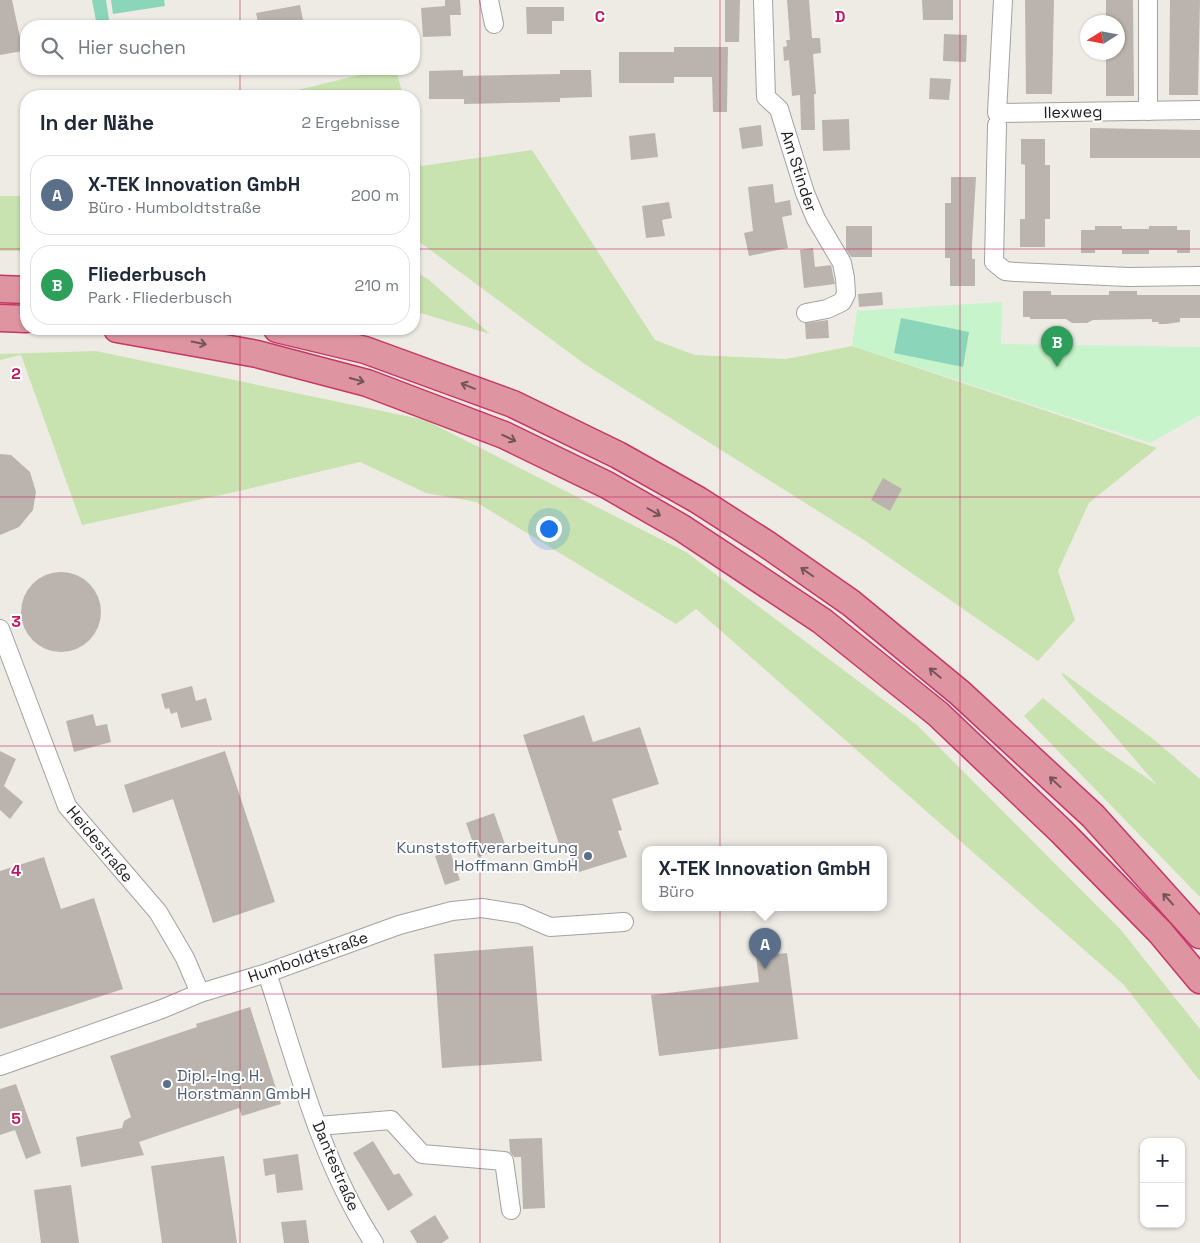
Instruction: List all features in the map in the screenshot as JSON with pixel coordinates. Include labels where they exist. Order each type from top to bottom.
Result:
[{"type":"highway","points":[[0,289],[20,290]]},
{"type":"highway","points":[[0,318],[20,319]]},
{"type":"highway","points":[[151,335],[257,354],[368,383],[504,435],[607,485],[682,528],[822,621],[938,714],[1061,831],[1154,925],[1200,980]]},
{"type":"highway","points":[[302,335],[366,350],[513,404],[618,455],[698,500],[765,543],[851,603],[960,694],[1094,816],[1200,935]]},
{"type":"street","points":[[489,0],[494,24]]},
{"type":"street","name":"Am Stinder","points":[[763,0],[766,97],[779,109],[808,202],[824,234],[842,263],[845,278],[846,294],[842,302],[827,310],[806,313]]},
{"type":"street","points":[[1003,0],[997,119],[994,262],[998,268],[1015,272],[1091,276],[1200,276]]},
{"type":"street","points":[[1148,0],[1148,111]]},
{"type":"street","name":"Ilexweg","points":[[997,119],[1200,110]]},
{"type":"street","name":"Heidestraße","points":[[0,629],[67,806],[158,912],[185,958],[200,993]]},
{"type":"street","name":"Humboldtstraße","points":[[0,1066],[162,1009],[200,993],[267,973],[399,925],[452,910],[482,908],[520,914],[550,926],[624,922]]},
{"type":"street","name":"Dantestraße","points":[[267,973],[318,1126],[354,1212],[374,1243]]},
{"type":"street","points":[[318,1126],[391,1120],[422,1154],[504,1161],[511,1210]]},
{"type":"green space","points":[[92,0],[106,0],[109,20],[96,20]]},
{"type":"green space","points":[[111,0],[164,0],[165,6],[113,14]]},
{"type":"green space","points":[[359,75],[398,75],[401,90],[298,90]]},
{"type":"green space","points":[[532,150],[655,340],[695,355],[786,359],[852,346],[1157,448],[1089,503],[1058,571],[1075,620],[1038,661],[864,540],[586,365],[420,242],[420,162],[421,166]]},
{"type":"green space","points":[[0,196],[20,196],[20,251],[0,251]]},
{"type":"green space","points":[[420,274],[428,279],[490,334],[420,313]]},
{"type":"green space","points":[[1002,302],[1001,344],[1200,347],[1200,415],[1150,443],[852,346],[857,311]]},
{"type":"green space","points":[[901,318],[969,332],[963,367],[894,353]]},
{"type":"green space","points":[[96,351],[425,420],[686,552],[917,725],[1121,930],[1200,1029],[1200,1081],[1123,984],[696,609],[676,624],[476,502],[426,493],[360,462],[244,490],[82,525],[21,355],[0,360],[0,354]]},
{"type":"green space","points":[[1063,673],[1152,738],[1200,779],[1200,897],[1024,716],[1043,698],[1100,746],[1157,785],[1062,675]]},
{"type":"building","points":[[0,0],[12,0],[20,37],[20,52],[0,55]]},
{"type":"building","points":[[445,0],[460,0],[461,15],[450,15],[451,36],[423,37],[421,8],[445,6]]},
{"type":"building","points":[[725,0],[740,0],[739,42],[725,42]]},
{"type":"building","points":[[787,0],[809,0],[812,38],[820,38],[821,53],[813,54],[816,94],[814,94],[815,130],[801,130],[800,95],[792,96],[789,60],[784,61],[783,47],[787,46],[786,40],[790,40]]},
{"type":"building","points":[[922,0],[953,0],[953,20],[923,20]]},
{"type":"building","points":[[1025,0],[1054,0],[1052,94],[1026,94]]},
{"type":"building","points":[[1106,0],[1133,0],[1134,96],[1106,96],[1106,60],[1125,60],[1125,15],[1106,15]]},
{"type":"building","points":[[1170,0],[1200,0],[1198,95],[1169,95]]},
{"type":"building","points":[[300,5],[303,20],[258,20],[256,13]]},
{"type":"building","points":[[526,7],[564,7],[564,21],[552,21],[552,34],[527,34]]},
{"type":"building","points":[[944,34],[967,35],[966,62],[943,61]]},
{"type":"building","points":[[674,47],[728,47],[727,112],[713,112],[712,77],[674,77],[674,83],[619,83],[619,52],[674,52]]},
{"type":"building","points":[[463,70],[463,76],[560,74],[560,70],[591,70],[592,97],[560,98],[560,102],[464,104],[464,99],[429,99],[429,71]]},
{"type":"building","points":[[930,78],[951,79],[949,100],[929,99]]},
{"type":"building","points":[[849,119],[850,150],[823,151],[822,120]]},
{"type":"building","points":[[761,125],[763,146],[742,149],[739,128]]},
{"type":"building","points":[[1090,128],[1200,130],[1200,158],[1090,158]]},
{"type":"building","points":[[655,133],[658,157],[631,160],[629,136]]},
{"type":"building","points":[[1021,139],[1045,139],[1045,165],[1050,165],[1050,219],[1045,219],[1045,247],[1020,247],[1020,219],[1025,219],[1025,165],[1021,164]]},
{"type":"building","points":[[951,177],[976,177],[972,244],[972,259],[975,259],[975,286],[950,286],[950,258],[945,258],[945,203],[951,203]]},
{"type":"building","points":[[773,184],[775,203],[790,200],[792,215],[782,217],[788,248],[749,256],[744,233],[753,231],[748,187]]},
{"type":"building","points":[[669,202],[672,218],[662,220],[665,236],[646,238],[642,206]]},
{"type":"building","points":[[846,226],[872,226],[872,257],[851,257],[846,250]]},
{"type":"building","points":[[1095,226],[1149,229],[1149,226],[1177,226],[1177,230],[1190,230],[1190,253],[1177,253],[1177,250],[1149,250],[1149,254],[1122,254],[1122,250],[1095,250],[1095,253],[1081,253],[1081,230],[1095,230]]},
{"type":"building","points":[[813,248],[815,267],[831,265],[835,284],[804,288],[800,250]]},
{"type":"building","points":[[1023,291],[1051,291],[1051,295],[1109,295],[1109,291],[1137,291],[1137,295],[1200,295],[1200,318],[1180,318],[1180,322],[1166,324],[1152,322],[1152,319],[1093,320],[1087,323],[1072,323],[1066,319],[1030,319],[1030,317],[1023,317]]},
{"type":"building","points":[[882,292],[883,305],[859,307],[858,294]]},
{"type":"building","points":[[828,320],[829,338],[806,339],[805,323]]},
{"type":"building","points":[[0,454],[11,455],[30,472],[36,492],[33,510],[19,527],[0,535]]},
{"type":"building","points":[[883,478],[902,489],[890,511],[871,500]]},
{"type":"building","points":[[61,572],[76,575],[89,584],[98,597],[101,612],[98,627],[89,640],[76,649],[61,652],[46,649],[33,640],[24,627],[21,612],[24,597],[33,584],[46,575]]},
{"type":"building","points":[[192,686],[196,701],[206,698],[212,720],[181,728],[177,712],[171,714],[169,708],[165,709],[161,694]]},
{"type":"building","points":[[93,714],[96,726],[107,724],[111,742],[74,752],[66,721]]},
{"type":"building","points":[[584,715],[593,742],[640,727],[659,784],[612,799],[622,830],[618,831],[627,857],[576,873],[568,848],[561,850],[523,735]]},
{"type":"building","points":[[0,751],[16,759],[4,786],[23,802],[10,819],[0,810]]},
{"type":"building","points":[[225,751],[275,902],[213,923],[173,799],[133,813],[124,785]]},
{"type":"building","points":[[494,813],[506,847],[478,857],[466,823]]},
{"type":"building","points":[[450,851],[460,880],[445,885],[435,856]]},
{"type":"building","points":[[44,857],[61,909],[94,898],[123,989],[0,1029],[0,871]]},
{"type":"building","points":[[533,946],[542,1061],[442,1068],[434,954]]},
{"type":"building","points":[[787,953],[798,1039],[659,1056],[651,995],[759,982],[756,956]]},
{"type":"building","points":[[250,1007],[281,1104],[242,1116],[239,1108],[139,1142],[144,1155],[81,1167],[76,1137],[122,1128],[124,1121],[131,1117],[110,1056],[197,1027],[196,1024]]},
{"type":"building","points":[[16,1084],[41,1153],[26,1159],[15,1130],[0,1135],[0,1089]]},
{"type":"building","points":[[542,1138],[545,1208],[523,1209],[521,1157],[514,1157],[510,1152],[509,1139]]},
{"type":"building","points":[[373,1141],[394,1175],[399,1173],[413,1195],[388,1211],[353,1153]]},
{"type":"building","points":[[298,1154],[303,1190],[277,1193],[275,1174],[265,1176],[263,1159]]},
{"type":"building","points":[[224,1156],[237,1243],[162,1243],[151,1166]]},
{"type":"building","points":[[71,1185],[79,1243],[41,1243],[34,1190]]},
{"type":"building","points":[[435,1215],[449,1238],[442,1243],[417,1243],[410,1231]]},
{"type":"building","points":[[306,1220],[309,1243],[284,1243],[281,1222]]},
{"type":"place","name":"Fliederbusch","points":[[1057,367]]},
{"type":"place","name":"Kunststoffverarbeitung Hoffmann GmbH","points":[[588,856]]},
{"type":"place","name":"X-TEK Innovation GmbH","points":[[765,969]]},
{"type":"place","name":"Dipl.-Ing. H. Horstmann GmbH","points":[[167,1084]]}]
